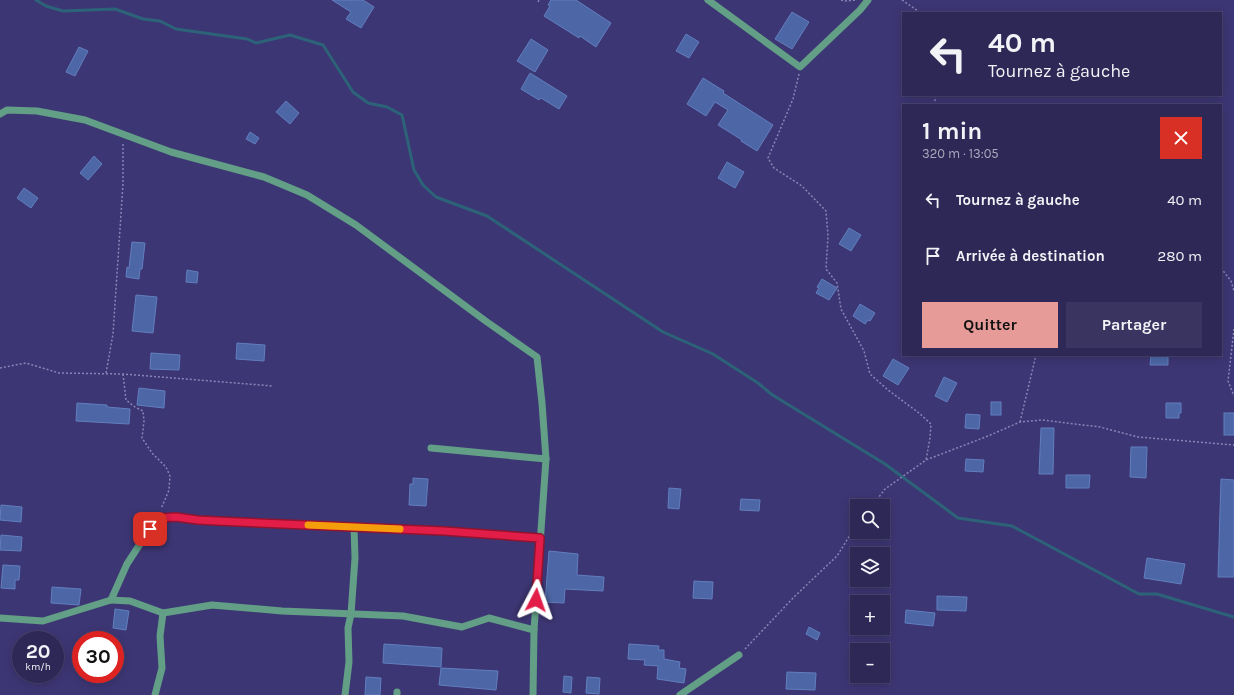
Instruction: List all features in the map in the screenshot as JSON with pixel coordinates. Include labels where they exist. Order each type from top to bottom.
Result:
[{"type":"street","points":[[708,0],[800,67],[860,10],[868,0]]},
{"type":"street","points":[[0,114],[7,110],[37,112],[85,120],[171,152],[264,177],[307,195],[356,224],[487,322],[537,357],[546,459],[534,630],[534,695]]},
{"type":"street","points":[[431,448],[546,459]]},
{"type":"street","points":[[111,600],[127,564],[157,518],[176,517],[198,520],[444,531],[540,538]]},
{"type":"street","points":[[345,695],[349,662],[348,628],[351,614],[355,558],[354,527]]},
{"type":"street","points":[[0,618],[43,622],[111,600],[130,601],[163,613],[212,604],[282,611],[403,616],[462,626],[489,618],[534,630]]},
{"type":"street","points":[[155,695],[162,668],[160,636],[163,613]]},
{"type":"street","points":[[680,695],[739,655]]},
{"type":"path","points":[[841,0],[858,0]]},
{"type":"path","points":[[902,0],[920,12]]},
{"type":"path","points":[[800,67],[793,99],[768,158],[774,168],[802,186],[826,211],[828,236],[826,268],[837,283],[841,309],[864,351],[870,374],[931,424],[926,460]]},
{"type":"path","points":[[106,373],[114,334],[123,184],[123,134]]},
{"type":"path","points":[[1222,269],[1231,281],[1234,291]]},
{"type":"path","points":[[1234,330],[1228,381],[1234,396]]},
{"type":"path","points":[[1020,422],[1036,356]]},
{"type":"path","points":[[0,368],[26,363],[60,373],[123,374],[273,386]]},
{"type":"path","points":[[123,374],[126,400],[143,411],[144,421],[142,438],[152,453],[166,467],[170,476],[169,490],[157,518]]},
{"type":"path","points":[[878,499],[886,489],[926,460],[1020,422],[1042,420],[1100,427],[1138,436],[1234,445]]},
{"type":"path","points":[[739,655],[794,597],[837,556],[850,535]]},
{"type":"building","points":[[332,0],[363,0],[374,7],[361,28],[346,19],[351,12]]},
{"type":"building","points":[[551,0],[576,0],[611,23],[596,47],[580,36],[579,38],[544,16],[550,6],[548,5]]},
{"type":"building","points":[[792,12],[809,22],[792,49],[775,39]]},
{"type":"building","points":[[686,34],[699,42],[689,58],[676,51]]},
{"type":"building","points":[[531,39],[548,50],[535,72],[517,61]]},
{"type":"building","points":[[79,47],[88,51],[75,76],[66,72]]},
{"type":"building","points":[[530,73],[567,96],[559,109],[541,98],[539,100],[521,89]]},
{"type":"building","points":[[703,78],[724,91],[723,93],[773,125],[757,151],[718,125],[728,110],[715,102],[706,116],[687,104]]},
{"type":"building","points":[[286,101],[299,113],[290,124],[276,112]]},
{"type":"building","points":[[250,132],[259,138],[255,144],[246,139]]},
{"type":"building","points":[[94,156],[102,164],[88,180],[80,173]]},
{"type":"building","points":[[727,162],[744,172],[735,188],[718,178]]},
{"type":"building","points":[[24,188],[38,198],[31,208],[17,198]]},
{"type":"building","points":[[849,228],[861,235],[851,251],[839,244]]},
{"type":"building","points":[[132,242],[145,243],[142,269],[140,269],[139,279],[126,277],[127,267],[129,268]]},
{"type":"building","points":[[187,270],[198,272],[197,283],[186,282]]},
{"type":"building","points":[[822,279],[837,288],[829,300],[816,293],[819,288],[817,287]]},
{"type":"building","points":[[136,295],[157,297],[153,333],[132,331]]},
{"type":"building","points":[[860,304],[875,313],[870,321],[868,320],[865,324],[853,316]]},
{"type":"building","points":[[237,343],[265,345],[264,361],[236,359]]},
{"type":"building","points":[[151,353],[180,355],[179,370],[150,369]]},
{"type":"building","points":[[1151,356],[1168,356],[1168,365],[1150,365]]},
{"type":"building","points":[[893,359],[909,368],[898,385],[883,376]]},
{"type":"building","points":[[944,377],[957,383],[947,402],[935,396]]},
{"type":"building","points":[[139,388],[165,391],[164,408],[137,405]]},
{"type":"building","points":[[991,402],[1001,402],[1001,415],[991,415]]},
{"type":"building","points":[[77,403],[107,405],[107,407],[130,409],[129,424],[76,421]]},
{"type":"building","points":[[1166,403],[1181,403],[1181,413],[1179,413],[1179,418],[1166,418]]},
{"type":"building","points":[[1224,413],[1234,413],[1234,435],[1224,435]]},
{"type":"building","points":[[966,414],[980,415],[979,429],[965,428]]},
{"type":"building","points":[[1041,428],[1054,428],[1053,474],[1039,474]]},
{"type":"building","points":[[1131,447],[1147,447],[1146,478],[1130,477]]},
{"type":"building","points":[[966,459],[984,460],[983,472],[965,471]]},
{"type":"building","points":[[1066,475],[1090,475],[1089,488],[1066,488]]},
{"type":"building","points":[[413,478],[428,479],[426,506],[409,505],[410,484],[413,484]]},
{"type":"building","points":[[1221,479],[1234,480],[1234,577],[1218,577]]},
{"type":"building","points":[[669,488],[681,489],[679,509],[668,508]]},
{"type":"building","points":[[741,499],[760,500],[759,511],[740,510]]},
{"type":"building","points":[[1,505],[22,507],[21,522],[0,520]]},
{"type":"building","points":[[1,535],[22,537],[21,551],[0,550]]},
{"type":"building","points":[[549,551],[578,554],[577,575],[604,577],[603,591],[565,589],[564,603],[545,602]]},
{"type":"building","points":[[1147,558],[1185,564],[1181,584],[1144,578]]},
{"type":"building","points":[[3,565],[20,566],[19,580],[15,580],[15,589],[1,588]]},
{"type":"building","points":[[694,581],[713,582],[712,599],[693,598]]},
{"type":"building","points":[[52,587],[81,589],[79,605],[51,603]]},
{"type":"building","points":[[937,596],[967,597],[966,611],[937,610]]},
{"type":"building","points":[[115,609],[129,611],[126,630],[113,628]]},
{"type":"building","points":[[906,610],[935,613],[933,626],[905,623]]},
{"type":"building","points":[[809,627],[820,633],[817,640],[806,634]]},
{"type":"building","points":[[384,644],[442,648],[441,667],[383,663]]},
{"type":"building","points":[[629,644],[659,646],[658,650],[664,650],[664,659],[680,662],[679,668],[686,669],[684,683],[657,679],[658,666],[644,665],[645,660],[628,659]]},
{"type":"building","points":[[441,668],[498,671],[496,690],[439,685]]},
{"type":"building","points":[[787,672],[816,673],[815,690],[786,689]]},
{"type":"building","points":[[564,676],[572,677],[571,693],[563,692]]},
{"type":"building","points":[[366,677],[381,678],[380,695],[365,695]]},
{"type":"building","points":[[587,677],[600,678],[599,694],[586,693]]},
{"type":"waterway","points":[[36,0],[46,6],[63,11],[115,9],[143,19],[160,21],[176,29],[247,39],[256,43],[290,35],[323,45],[353,92],[368,103],[387,107],[402,115],[414,170],[423,185],[436,197],[487,216],[663,332],[713,354],[758,383],[771,394],[885,464],[958,518],[1012,526],[1139,594],[1157,594],[1234,617]]},
{"type":"slow traffic","points":[[308,525],[400,529]]},
{"type":"route","points":[[150,529],[157,518],[176,517],[198,520],[444,531],[540,538],[536,600]]}]
